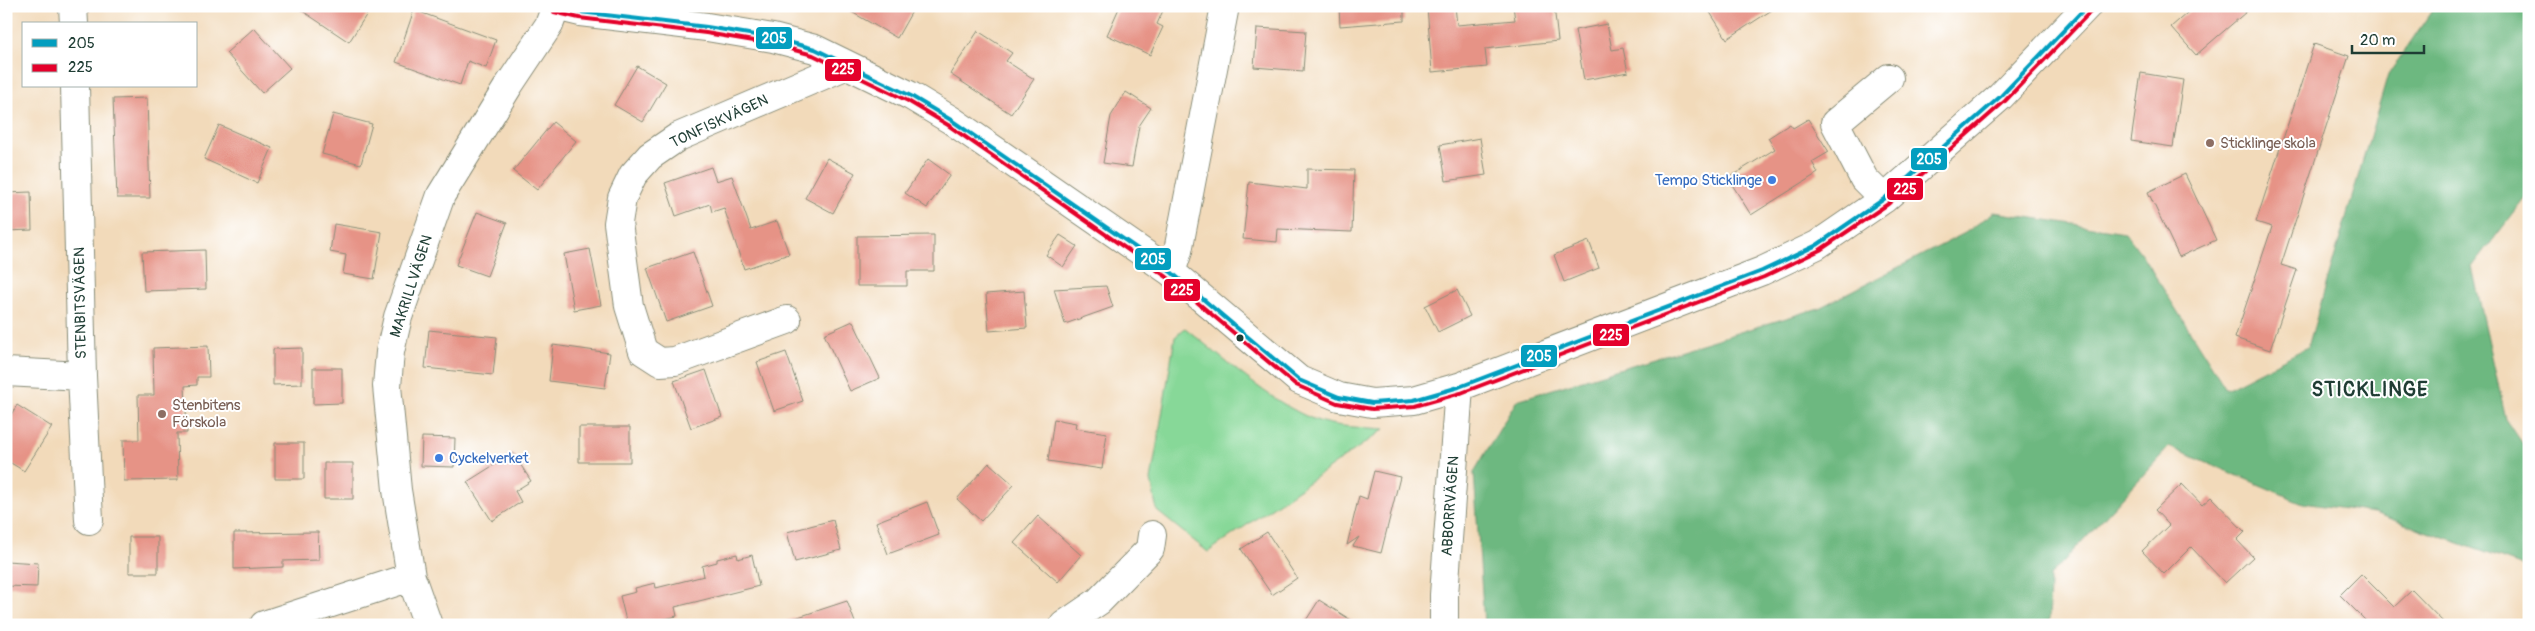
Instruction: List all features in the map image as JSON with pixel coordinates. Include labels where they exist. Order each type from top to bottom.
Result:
[{"type":"street","points":[[73,6],[74,22]]},
{"type":"street","points":[[556,6],[580,12],[707,27],[773,38],[815,49],[911,96],[951,120],[1171,272],[1299,380],[1340,397],[1372,403],[1414,400],[1459,387],[1762,271],[1817,244],[1884,199],[2001,96],[2087,6]]},
{"type":"street","name":"MAKRILLVÄGEN","points":[[428,625],[411,577],[397,490],[387,386],[390,352],[398,317],[441,195],[509,85],[550,25],[556,6]]},
{"type":"street","points":[[1171,272],[1178,251],[1225,6]]},
{"type":"street","name":"TONFISKVÄGEN","points":[[786,320],[675,361],[660,362],[643,351],[629,306],[618,223],[622,198],[633,175],[650,156],[678,137],[847,65]]},
{"type":"street","points":[[1884,199],[1864,179],[1835,123],[1889,78]]},
{"type":"street","name":"STENBITSVÄGEN","points":[[75,88],[82,376],[89,520]]},
{"type":"street","points":[[6,372],[82,376]]},
{"type":"street","name":"ABBORRVÄGEN","points":[[1444,625],[1444,595],[1459,387]]},
{"type":"street","points":[[1064,625],[1099,601],[1150,549],[1152,535]]},
{"type":"street","points":[[264,625],[411,577]]},
{"type":"green space","points":[[2435,6],[2529,6],[2529,193],[2472,267],[2506,419],[2529,453],[2529,568],[2374,513],[2303,503],[2169,447],[2050,576],[2049,625],[1736,625],[1694,622],[1686,625],[1484,624],[1474,472],[1517,400],[1819,308],[1965,233],[1994,212],[2125,232],[2142,255],[2226,389],[2308,347],[2388,75]]},
{"type":"green space","points":[[1185,328],[1263,390],[1297,411],[1313,419],[1331,424],[1385,429],[1208,552],[1157,511],[1151,480],[1175,337]]},
{"type":"building","points":[[295,6],[372,6],[349,42]]},
{"type":"building","points":[[841,6],[915,6],[897,38]]},
{"type":"building","points":[[1120,6],[1165,6],[1157,24],[1163,27],[1150,55],[1107,35]]},
{"type":"building","points":[[1339,6],[1404,6],[1404,21],[1340,26]]},
{"type":"building","points":[[1427,6],[1455,6],[1457,25],[1515,20],[1513,6],[1554,6],[1558,41],[1485,49],[1487,67],[1432,72]]},
{"type":"building","points":[[1706,6],[1778,6],[1727,39]]},
{"type":"building","points":[[2195,6],[2253,6],[2196,55],[2171,27]]},
{"type":"building","points":[[414,10],[496,40],[486,68],[468,61],[460,85],[396,62]]},
{"type":"building","points":[[1607,24],[1612,50],[1623,48],[1628,72],[1584,80],[1575,30]]},
{"type":"building","points":[[254,28],[290,68],[262,93],[226,53]]},
{"type":"building","points":[[1257,28],[1306,31],[1303,71],[1254,67]]},
{"type":"building","points":[[978,31],[1012,53],[1006,61],[1034,79],[1011,114],[950,74]]},
{"type":"building","points":[[2314,44],[2349,56],[2281,265],[2297,270],[2270,350],[2235,338],[2272,227],[2256,222]]},
{"type":"building","points":[[637,66],[666,83],[643,122],[614,105]]},
{"type":"building","points":[[2141,73],[2183,80],[2173,147],[2131,141]]},
{"type":"building","points":[[1126,92],[1151,108],[1139,126],[1132,167],[1103,163],[1111,116]]},
{"type":"building","points":[[147,98],[150,198],[117,198],[113,99]]},
{"type":"building","points":[[333,114],[372,124],[361,164],[322,154]]},
{"type":"building","points":[[1808,119],[1829,152],[1812,162],[1818,173],[1751,215],[1728,178],[1775,149],[1768,138],[1790,124],[1793,128]]},
{"type":"building","points":[[553,122],[576,141],[537,190],[513,171]]},
{"type":"building","points":[[219,125],[272,148],[257,183],[204,159]]},
{"type":"building","points":[[1480,138],[1486,175],[1446,181],[1440,145]]},
{"type":"building","points":[[827,158],[855,173],[833,213],[805,198]]},
{"type":"building","points":[[928,159],[950,175],[927,208],[905,193]]},
{"type":"building","points":[[711,167],[716,181],[732,176],[751,230],[777,221],[789,254],[744,269],[724,208],[712,212],[710,204],[676,216],[665,183]]},
{"type":"building","points":[[1307,169],[1354,170],[1352,232],[1278,229],[1277,242],[1243,239],[1249,182],[1307,189]]},
{"type":"building","points":[[2185,174],[2216,240],[2179,257],[2148,192]]},
{"type":"building","points":[[31,192],[32,230],[6,231],[6,193]]},
{"type":"building","points":[[477,212],[507,223],[487,276],[456,265]]},
{"type":"building","points":[[334,224],[382,232],[374,279],[343,274],[346,255],[330,252]]},
{"type":"building","points":[[934,235],[934,271],[907,271],[907,286],[857,286],[857,236]]},
{"type":"building","points":[[1060,235],[1077,246],[1063,267],[1046,255]]},
{"type":"building","points":[[1589,241],[1599,268],[1564,282],[1554,255]]},
{"type":"building","points":[[590,249],[601,305],[574,310],[564,254]]},
{"type":"building","points":[[205,250],[206,289],[144,291],[142,252]]},
{"type":"building","points":[[693,252],[712,306],[666,322],[647,268]]},
{"type":"building","points":[[1106,286],[1113,307],[1065,324],[1054,289]]},
{"type":"building","points":[[1457,290],[1470,316],[1438,332],[1425,306]]},
{"type":"building","points":[[1024,291],[1027,328],[989,331],[986,294]]},
{"type":"building","points":[[853,321],[880,378],[850,391],[824,334]]},
{"type":"building","points":[[429,330],[497,337],[493,375],[425,368]]},
{"type":"building","points":[[553,345],[610,353],[605,388],[549,381]]},
{"type":"building","name":"Stenbitens Förskola","points":[[208,346],[209,377],[197,377],[197,385],[185,386],[187,433],[177,433],[178,480],[124,481],[123,440],[139,440],[138,395],[154,395],[153,348]]},
{"type":"building","points":[[302,348],[302,384],[273,385],[273,349]]},
{"type":"building","points":[[786,352],[803,401],[774,411],[757,362]]},
{"type":"building","points":[[313,368],[342,368],[342,403],[313,404]]},
{"type":"building","points":[[706,370],[722,417],[691,428],[674,381]]},
{"type":"building","points":[[17,405],[52,427],[24,471],[6,460],[6,423]]},
{"type":"building","points":[[1054,419],[1076,423],[1075,428],[1107,433],[1102,469],[1048,461]]},
{"type":"building","points":[[579,427],[630,427],[630,462],[579,462]]},
{"type":"building","points":[[422,437],[455,438],[454,467],[421,466]]},
{"type":"building","points":[[275,443],[304,443],[304,479],[275,479]]},
{"type":"building","points":[[513,453],[531,481],[515,491],[521,502],[492,521],[467,482]]},
{"type":"building","points":[[324,463],[353,463],[353,499],[324,499]]},
{"type":"building","points":[[989,463],[1014,485],[981,521],[957,499]]},
{"type":"building","points":[[1374,471],[1400,477],[1381,553],[1353,546],[1359,537],[1347,545],[1359,496],[1367,499]]},
{"type":"building","points":[[2182,484],[2202,505],[2211,497],[2245,532],[2237,540],[2253,557],[2225,583],[2191,547],[2164,574],[2142,551],[2169,525],[2155,510]]},
{"type":"building","points":[[927,502],[939,535],[888,554],[876,522]]},
{"type":"building","points":[[1038,516],[1081,555],[1058,582],[1014,543]]},
{"type":"building","points":[[833,520],[841,550],[795,562],[787,532]]},
{"type":"building","points":[[318,532],[319,560],[283,561],[283,567],[234,569],[234,533]]},
{"type":"building","points":[[1267,532],[1297,578],[1272,595],[1241,549]]},
{"type":"building","points":[[129,537],[158,537],[158,573],[129,573]]},
{"type":"building","points":[[737,554],[738,559],[752,555],[759,586],[675,607],[677,616],[641,625],[627,625],[620,596],[636,592],[635,588],[655,583],[656,588],[704,576],[702,566],[717,562],[717,559]]},
{"type":"building","points":[[6,561],[38,563],[37,587],[6,586]]},
{"type":"building","points":[[2361,574],[2394,607],[2412,590],[2446,625],[2370,625],[2340,595]]},
{"type":"building","points":[[1319,600],[1359,625],[1303,625]]},
{"type":"building","points":[[847,601],[856,625],[787,625],[786,621]]},
{"type":"transit line","name":"205","points":[[556,6],[580,12],[707,27],[773,38],[815,49],[911,96],[951,120],[1171,272],[1299,380],[1339,397],[1372,403],[1414,400],[1459,387],[1762,271],[1817,245],[1884,199],[2001,96],[2087,6]]},
{"type":"transit line","name":"225","points":[[554,12],[579,18],[706,33],[772,44],[813,55],[908,101],[948,125],[1167,277],[1296,385],[1337,403],[1372,409],[1415,406],[1461,393],[1764,277],[1820,250],[1888,204],[2005,101],[2092,10]]},
{"type":"place","name":"Sticklinge skola","points":[[2210,143]]},
{"type":"place","name":"Tempo Sticklinge","points":[[1772,180]]},
{"type":"place","name":"Stenbitens Förskola","points":[[162,414]]},
{"type":"place","name":"Cyckelverket","points":[[439,458]]},
{"type":"district","name":"STICKLINGE","points":[[2370,389]]}]
